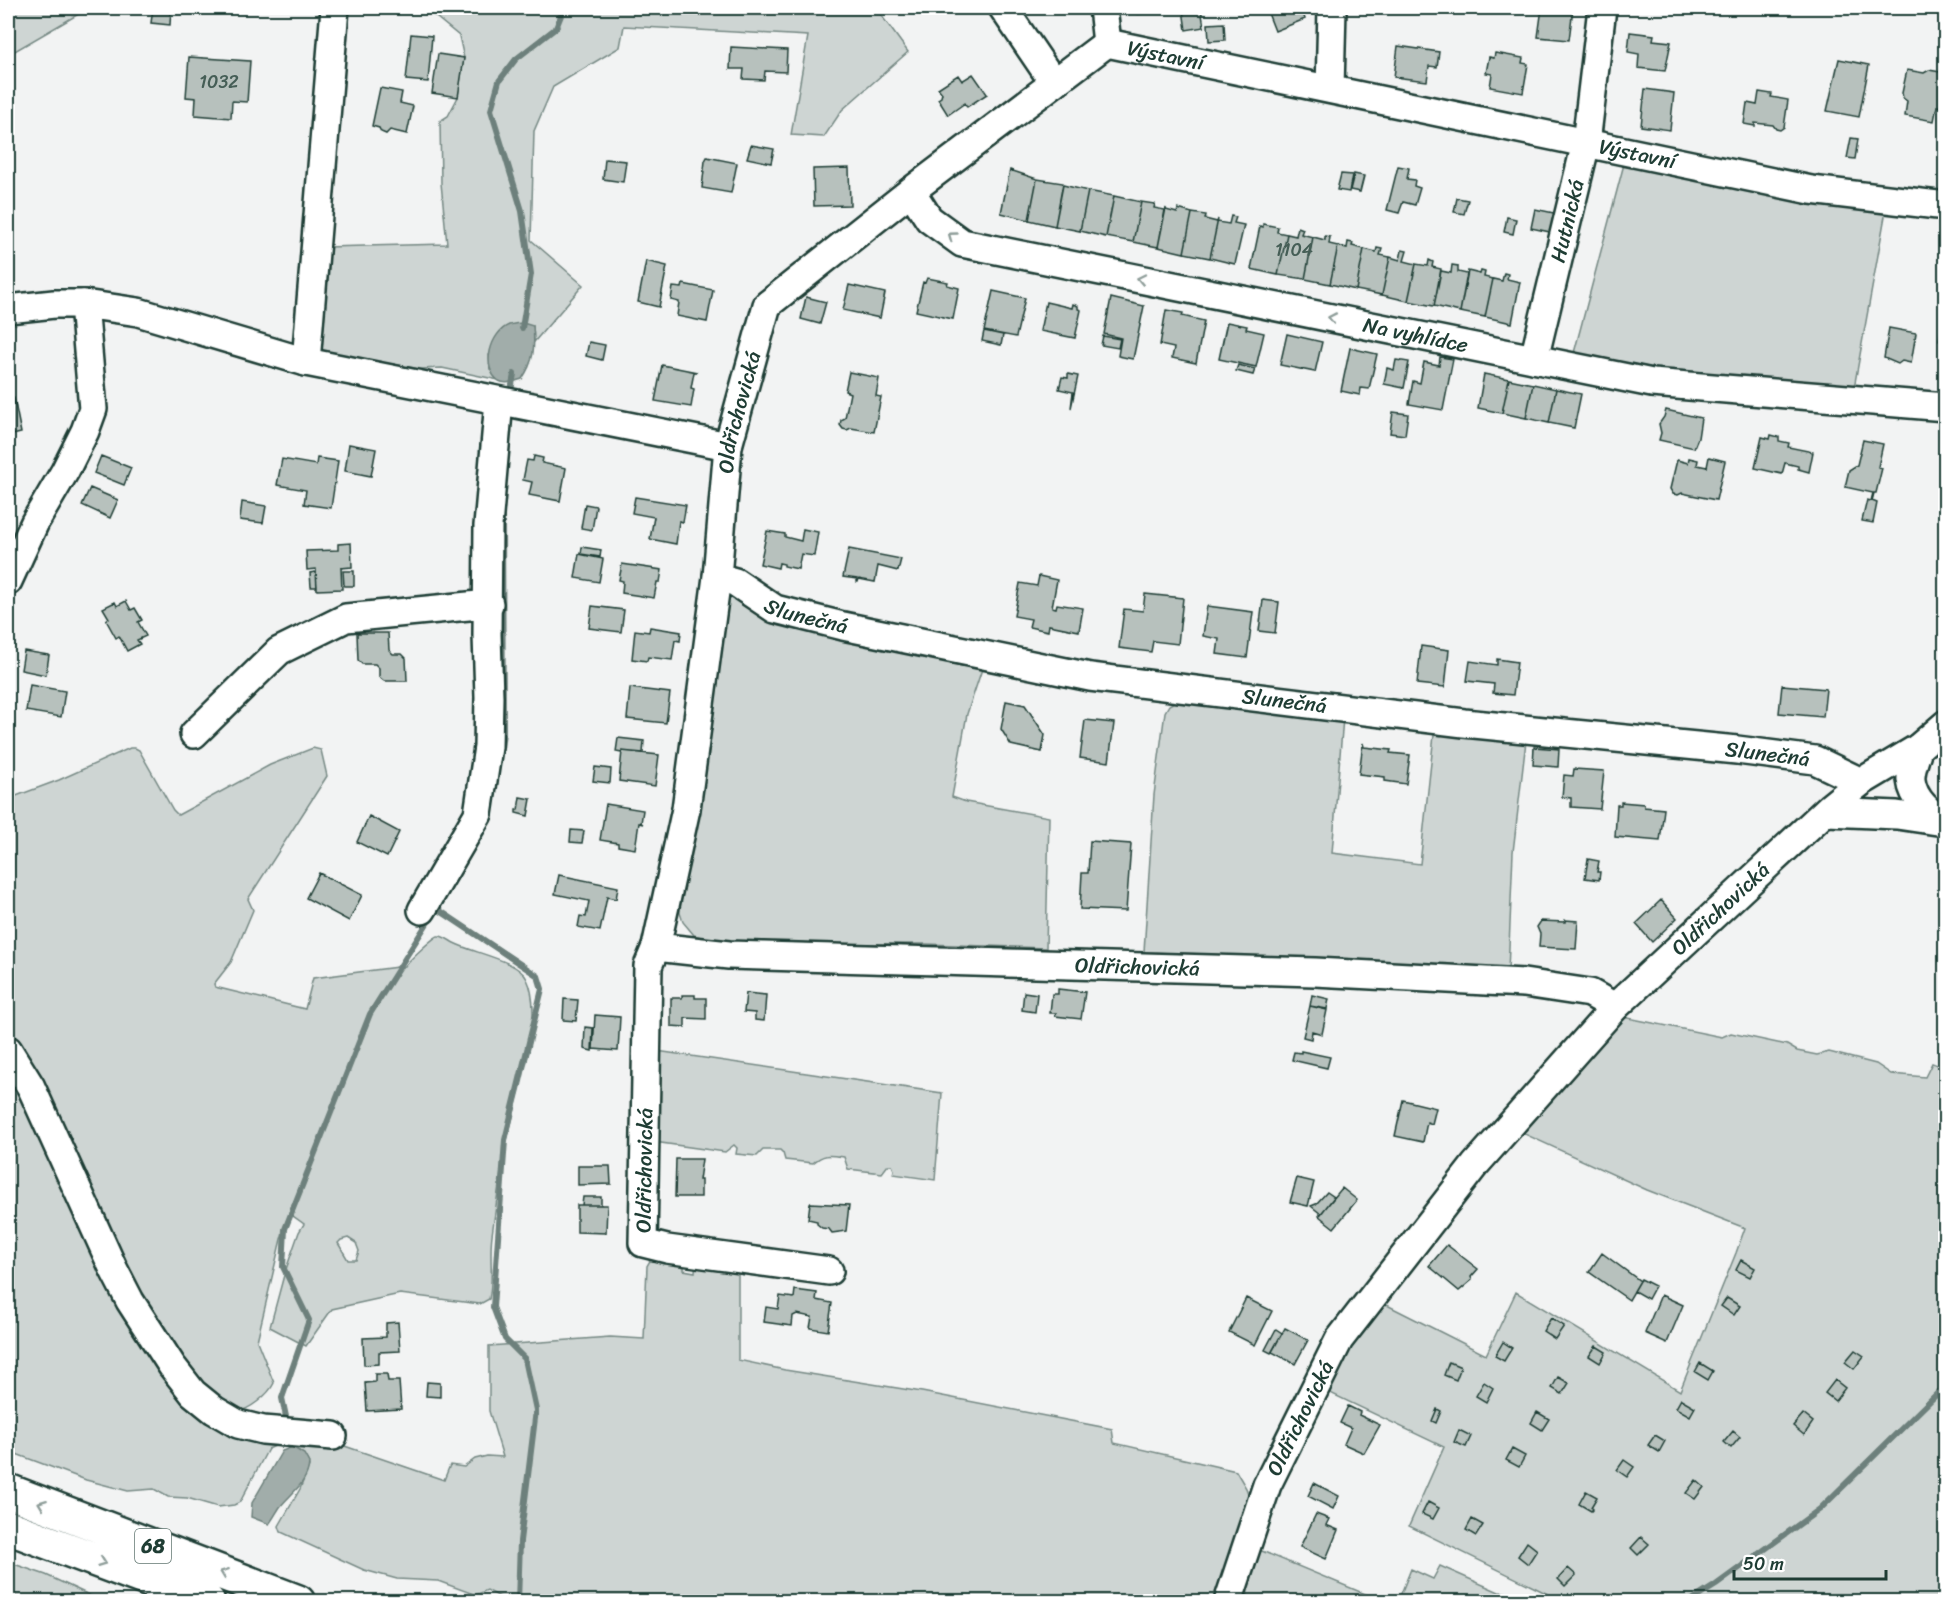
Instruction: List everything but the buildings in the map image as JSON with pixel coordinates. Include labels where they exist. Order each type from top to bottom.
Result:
[{"type":"highway","name":"68","points":[[8,1491],[298,1602]]},
{"type":"highway","name":"68","points":[[8,1527],[208,1602]]},
{"type":"street","points":[[306,362],[335,8]]},
{"type":"street","points":[[1003,8],[1054,83]]},
{"type":"street","points":[[1103,8],[1107,43]]},
{"type":"street","points":[[1330,89],[1332,8]]},
{"type":"street","name":"Hutnická","points":[[1534,359],[1586,142],[1602,8]]},
{"type":"street","name":"Oldřichovická","points":[[830,1271],[667,1249],[643,1243],[648,966],[656,947],[686,809],[717,578],[728,446],[768,305],[911,191],[1107,43]]},
{"type":"street","name":"Výstavní","points":[[1107,43],[1811,190],[1946,206]]},
{"type":"street","name":"Na vyhlídce","points":[[911,191],[929,219],[962,243],[1652,383],[1946,406]]},
{"type":"street","points":[[8,309],[54,303],[84,304],[138,312],[306,362],[728,446]]},
{"type":"street","points":[[8,581],[35,522],[66,471],[93,409],[84,304]]},
{"type":"street","points":[[422,910],[478,814],[488,747],[488,526],[499,401]]},
{"type":"street","name":"Slunečná","points":[[717,578],[735,582],[775,609],[843,626],[1090,677],[1464,723],[1815,760],[1861,782]]},
{"type":"street","points":[[194,734],[279,651],[346,618],[489,604]]},
{"type":"street","name":"Oldřichovická","points":[[1228,1602],[1268,1485],[1339,1340],[1474,1165],[1615,1007],[1830,807],[1861,782],[1918,748],[1946,724]]},
{"type":"street","points":[[1918,748],[1911,779],[1917,797],[1928,812],[1945,823]]},
{"type":"street","points":[[1827,812],[1898,815],[1945,823]]},
{"type":"street","name":"Oldřichovická","points":[[656,947],[729,955],[1315,972],[1512,983],[1590,993],[1615,1007]]},
{"type":"street","points":[[8,1050],[32,1087],[130,1301],[172,1366],[193,1393],[214,1410],[238,1424],[262,1430],[333,1436]]},
{"type":"shaded area","points":[[8,8],[89,8],[8,55]]},
{"type":"shaded area","points":[[425,8],[876,8],[908,52],[842,110],[824,137],[791,135],[808,36],[624,26],[620,47],[553,87],[534,131],[531,240],[583,285],[534,342],[533,326],[489,355],[490,369],[499,380],[442,368],[421,369],[320,350],[325,247],[447,244],[441,183],[440,121],[448,116],[458,97],[464,58],[459,36]]},
{"type":"shaded area","points":[[1624,164],[1800,202],[1883,211],[1885,216],[1854,388],[1669,371],[1574,353]]},
{"type":"shaded area","points":[[523,323],[533,326],[534,348],[531,360],[522,379],[505,383],[499,381],[490,368],[489,359],[493,342],[497,335],[509,325]]},
{"type":"shaded area","points":[[731,596],[983,666],[967,714],[952,797],[966,802],[1049,817],[1046,948],[926,944],[718,942],[694,935],[683,922],[680,901],[706,770],[726,599]]},
{"type":"shaded area","points":[[1180,699],[1343,718],[1332,853],[1420,864],[1434,735],[1441,736],[1442,731],[1526,741],[1513,852],[1508,971],[1353,959],[1144,952],[1154,795],[1165,712],[1169,705]]},
{"type":"shaded area","points":[[130,748],[135,748],[139,750],[178,815],[270,765],[313,748],[321,750],[327,776],[248,899],[253,910],[231,962],[214,984],[215,987],[305,1009],[313,978],[405,966],[436,937],[440,936],[462,947],[505,962],[522,972],[527,979],[532,996],[531,1038],[506,1145],[491,1243],[489,1299],[480,1304],[400,1294],[332,1309],[306,1346],[270,1327],[284,1275],[304,1224],[290,1214],[281,1239],[257,1341],[274,1383],[258,1402],[241,1411],[225,1410],[192,1402],[330,1441],[444,1480],[450,1465],[464,1467],[475,1459],[487,1456],[503,1457],[489,1411],[489,1346],[610,1337],[644,1339],[647,1266],[651,1259],[657,1255],[684,1258],[684,1270],[695,1272],[696,1260],[738,1266],[738,1360],[922,1392],[1112,1429],[1114,1443],[1236,1471],[1252,1504],[1220,1601],[509,1602],[487,1590],[476,1595],[438,1581],[397,1579],[364,1570],[281,1532],[279,1526],[300,1489],[309,1466],[303,1455],[287,1446],[268,1449],[240,1502],[218,1507],[187,1498],[168,1497],[154,1489],[128,1491],[86,1480],[8,1451],[8,799],[59,780]],"holes":[[[348,1238],[356,1243],[359,1251],[356,1260],[348,1260],[338,1243]]]},
{"type":"shaded area","points":[[1623,1017],[1722,1037],[1731,1033],[1787,1045],[1797,1051],[1817,1055],[1829,1052],[1876,1064],[1891,1074],[1925,1077],[1932,1063],[1945,1068],[1945,1601],[1398,1601],[1411,1569],[1433,1579],[1440,1566],[1499,1592],[1554,1597],[1409,1526],[1444,1447],[1326,1391],[1348,1344],[1381,1302],[1486,1355],[1516,1292],[1680,1391],[1736,1253],[1745,1228],[1647,1190],[1516,1130]]},
{"type":"shaded area","points":[[650,1050],[942,1093],[935,1180],[893,1174],[892,1165],[888,1165],[882,1173],[848,1169],[844,1157],[824,1156],[813,1163],[785,1160],[780,1150],[763,1150],[757,1156],[736,1154],[737,1148],[734,1145],[725,1152],[647,1141]]},
{"type":"shaded area","points":[[292,1447],[304,1454],[309,1463],[306,1476],[269,1524],[251,1517],[252,1503],[282,1451]]},
{"type":"shaded area","points":[[1257,1549],[1382,1601],[1249,1601],[1248,1581],[1256,1563]]},
{"type":"shaded area","points":[[8,1562],[46,1575],[102,1601],[8,1601]]},
{"type":"waterway","points":[[522,328],[531,274],[522,211],[491,110],[499,81],[516,59],[556,28],[564,8]]},
{"type":"waterway","points":[[510,396],[514,374]]},
{"type":"waterway","points":[[501,749],[503,732],[502,517]]},
{"type":"waterway","points":[[436,908],[538,976],[542,989],[505,1140],[493,1307],[505,1339],[525,1359],[536,1410],[520,1541],[518,1602]]},
{"type":"waterway","points":[[288,1426],[282,1398],[309,1320],[283,1267],[285,1229],[370,1014],[431,917]]},
{"type":"waterway","points":[[1689,1602],[1820,1509],[1946,1385]]}]
